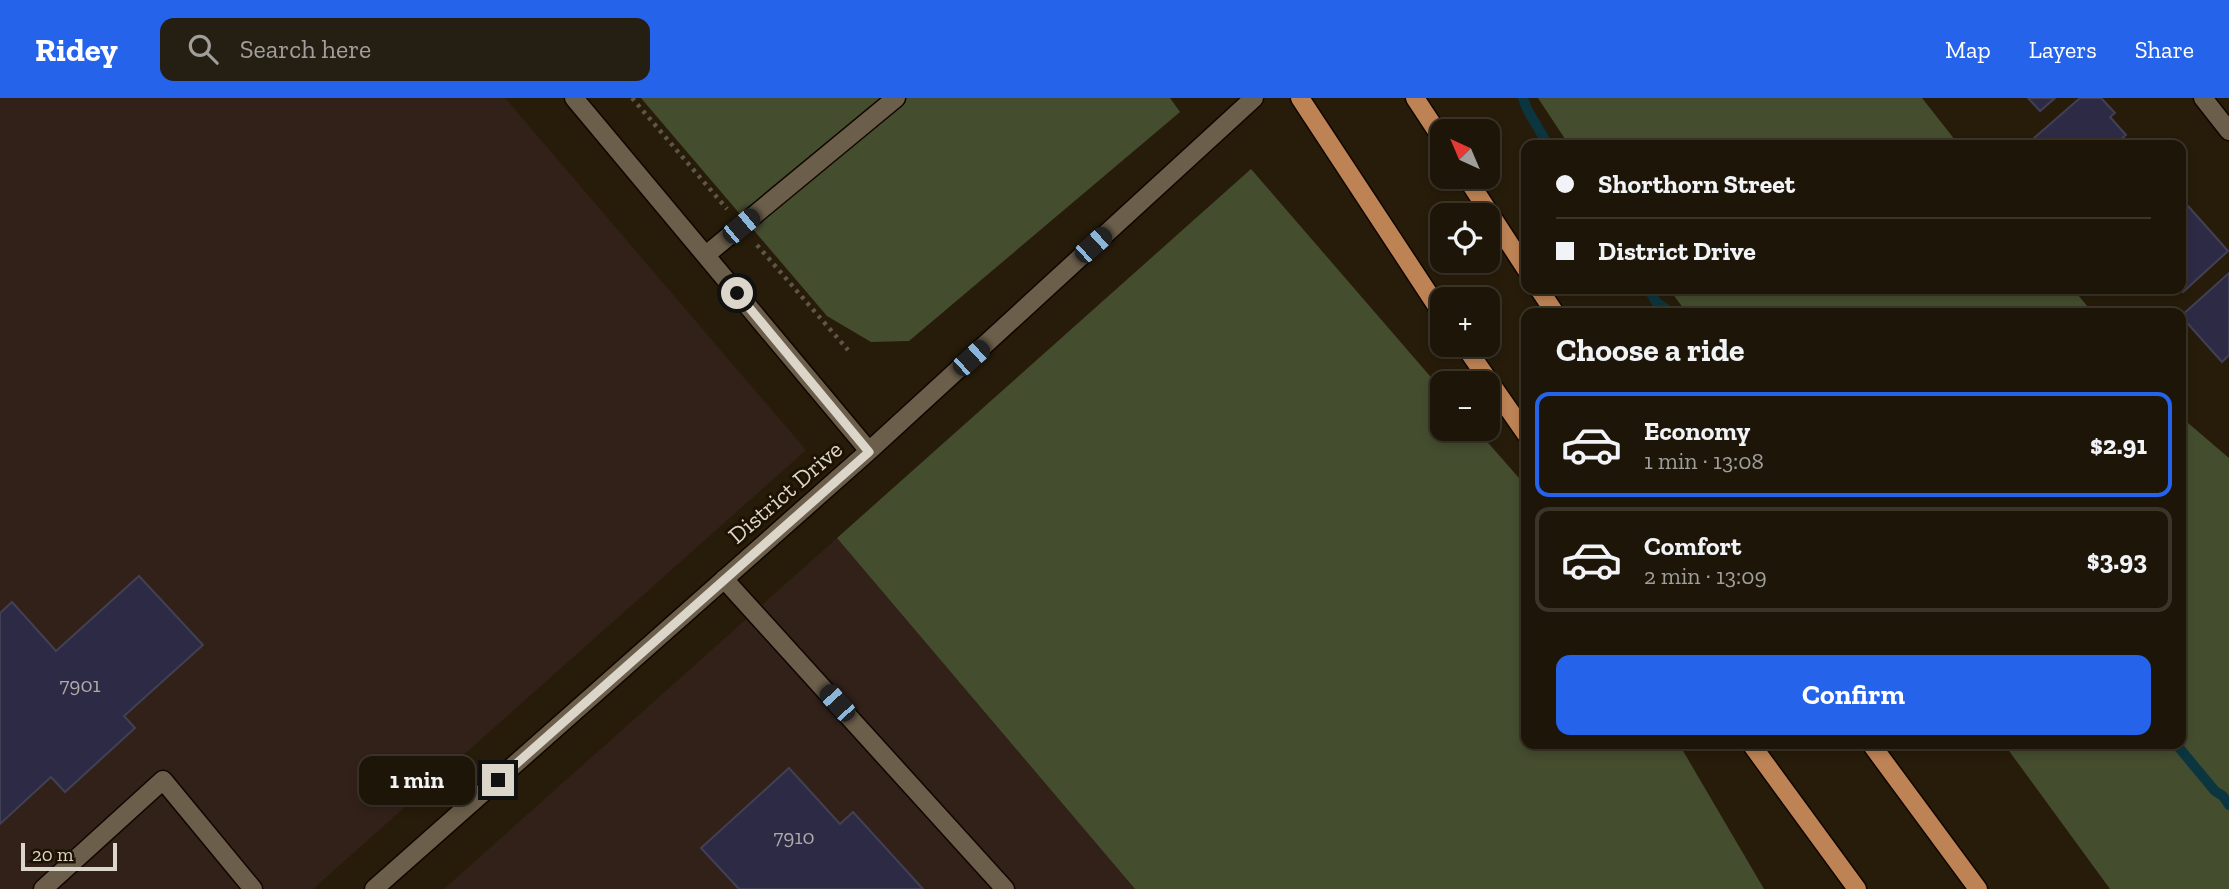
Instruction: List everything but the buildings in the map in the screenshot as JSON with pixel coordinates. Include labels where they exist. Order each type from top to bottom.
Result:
[{"type":"main road","points":[[1300,98],[1430,296]]},
{"type":"main road","points":[[1415,98],[1430,121]]},
{"type":"main road","points":[[1474,189],[1521,261]]},
{"type":"main road","points":[[1472,357],[1521,426]]},
{"type":"main road","points":[[1755,749],[1857,889]]},
{"type":"main road","points":[[1875,749],[1978,889]]},
{"type":"street","points":[[575,98],[869,452]]},
{"type":"street","points":[[706,256],[896,98]]},
{"type":"street","name":"District Drive","points":[[374,889],[869,452],[1254,98]]},
{"type":"street","points":[[2203,98],[2229,131]]},
{"type":"street","points":[[724,579],[1005,889]]},
{"type":"street","points":[[43,889],[163,780],[253,889]]},
{"type":"shaded area","points":[[0,98],[505,98],[806,450],[313,889],[0,889]]},
{"type":"shaded area","points":[[837,538],[1135,889],[444,889]]},
{"type":"green space","points":[[641,98],[1170,98],[1180,112],[909,341],[871,342],[827,316]]},
{"type":"green space","points":[[1538,98],[1922,98],[1955,140],[1566,140]]},
{"type":"green space","points":[[1251,169],[1430,376],[1430,441],[1487,441],[1521,480],[1521,749],[1682,749],[1764,889],[1135,889],[837,538]]},
{"type":"green space","points":[[1673,294],[2077,294],[2089,308],[1683,308]]},
{"type":"green space","points":[[2186,421],[2229,458],[2229,889],[2110,889],[2008,749],[2186,749]]},
{"type":"waterway","points":[[1523,98],[1545,140]]},
{"type":"waterway","points":[[1651,294],[1664,308]]},
{"type":"waterway","points":[[2180,749],[2229,805]]},
{"type":"route","points":[[498,780],[869,452],[737,293]]}]
